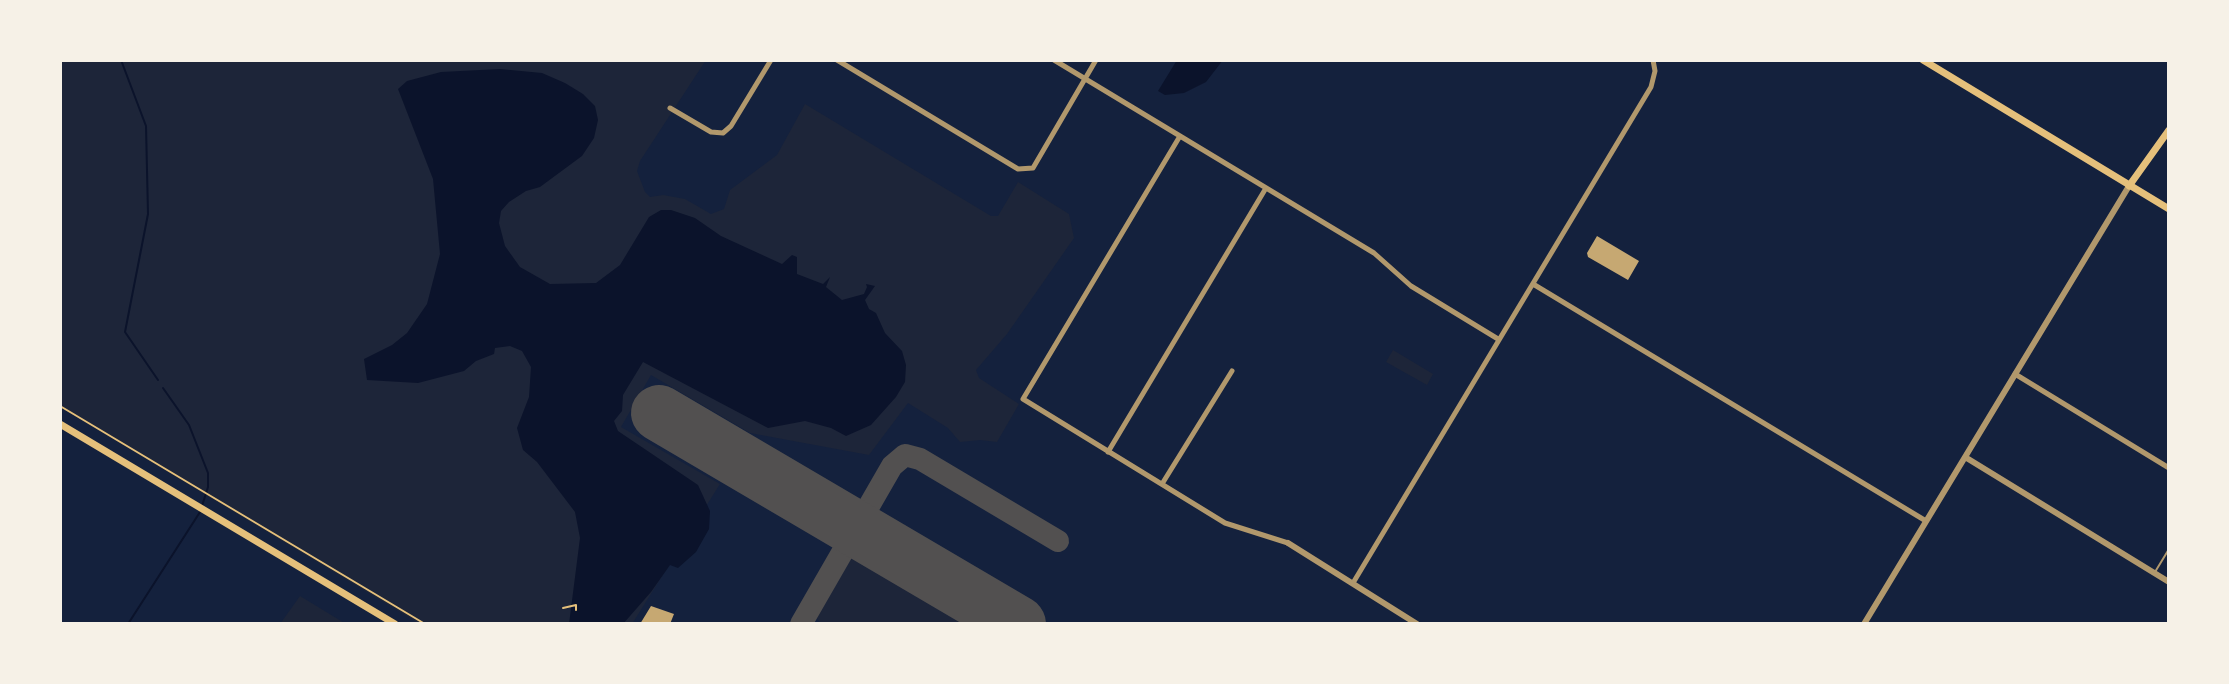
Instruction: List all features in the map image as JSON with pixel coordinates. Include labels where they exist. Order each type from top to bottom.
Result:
[{"type":"main road","points":[[1923,60],[2169,209]]},
{"type":"main road","points":[[2129,186],[2169,130]]},
{"type":"main road","points":[[60,424],[395,624]]},
{"type":"street","points":[[670,108],[711,132],[723,133],[731,126],[771,60]]},
{"type":"street","points":[[837,60],[1018,169],[1033,168],[1096,60]]},
{"type":"street","points":[[1054,60],[1374,253],[1411,286],[1498,339]]},
{"type":"street","points":[[1353,583],[1651,87],[1655,71],[1653,60]]},
{"type":"street","points":[[1180,136],[1023,399],[1225,523],[1288,543],[1417,624]]},
{"type":"street","points":[[1864,624],[2129,186]]},
{"type":"street","points":[[1108,452],[1266,188]]},
{"type":"street","points":[[1533,284],[1926,521]]},
{"type":"street","points":[[1162,484],[1232,371]]},
{"type":"street","points":[[2015,374],[2169,468]]},
{"type":"street","points":[[1965,457],[2169,582]]},
{"type":"lane","points":[[2155,573],[2169,549]]},
{"type":"path","points":[[60,406],[425,624]]},
{"type":"path","points":[[563,608],[576,605],[576,610]]},
{"type":"shaded area","points":[[60,60],[706,60],[640,161],[637,171],[650,197],[663,195],[685,199],[711,214],[724,209],[730,190],[777,155],[805,104],[991,216],[998,216],[1018,182],[1069,214],[1074,238],[1007,334],[976,370],[979,378],[1019,404],[997,442],[960,442],[948,428],[908,403],[869,455],[750,433],[651,375],[621,427],[720,484],[632,624],[420,624],[60,407]]},
{"type":"shaded area","points":[[1177,60],[1223,60],[1206,82],[1184,93],[1165,95],[1158,91]]},
{"type":"shaded area","points":[[500,69],[542,73],[565,83],[595,106],[598,120],[594,138],[582,156],[540,187],[526,191],[509,202],[501,211],[499,223],[505,246],[520,267],[550,284],[596,283],[620,265],[649,217],[661,210],[671,210],[695,218],[721,236],[782,264],[792,255],[797,257],[797,274],[823,284],[830,277],[826,287],[842,300],[864,294],[866,284],[875,286],[865,300],[869,309],[876,313],[885,333],[902,351],[906,365],[905,382],[896,397],[871,425],[846,436],[805,421],[768,428],[643,362],[623,395],[622,411],[614,421],[618,431],[698,485],[710,511],[709,529],[696,552],[678,568],[670,565],[623,624],[569,624],[580,538],[575,512],[537,462],[523,450],[517,428],[529,397],[531,367],[522,351],[510,346],[495,348],[494,354],[476,361],[464,371],[418,383],[367,380],[364,359],[392,345],[407,333],[427,304],[440,254],[433,179],[398,89],[407,81],[441,72]]},
{"type":"shaded area","points":[[1393,350],[1433,374],[1427,385],[1386,362]]},
{"type":"shaded area","points":[[860,555],[892,564],[993,624],[822,624],[817,619],[823,597],[844,561]]},
{"type":"shaded area","points":[[300,596],[346,624],[280,624]]},
{"type":"building","points":[[1597,236],[1639,261],[1628,280],[1588,257],[1587,253]]},
{"type":"building","points":[[651,606],[674,614],[670,624],[640,624]]},
{"type":"waterway","points":[[121,60],[146,126],[148,214],[125,332],[158,380]]},
{"type":"waterway","points":[[163,388],[189,425],[208,473],[208,487],[202,506]]},
{"type":"waterway","points":[[128,624],[200,512]]},
{"type":"taxiway","points":[[801,624],[892,466],[905,455],[920,459],[1058,541]]},
{"type":"runway","points":[[659,413],[1018,624]]}]
